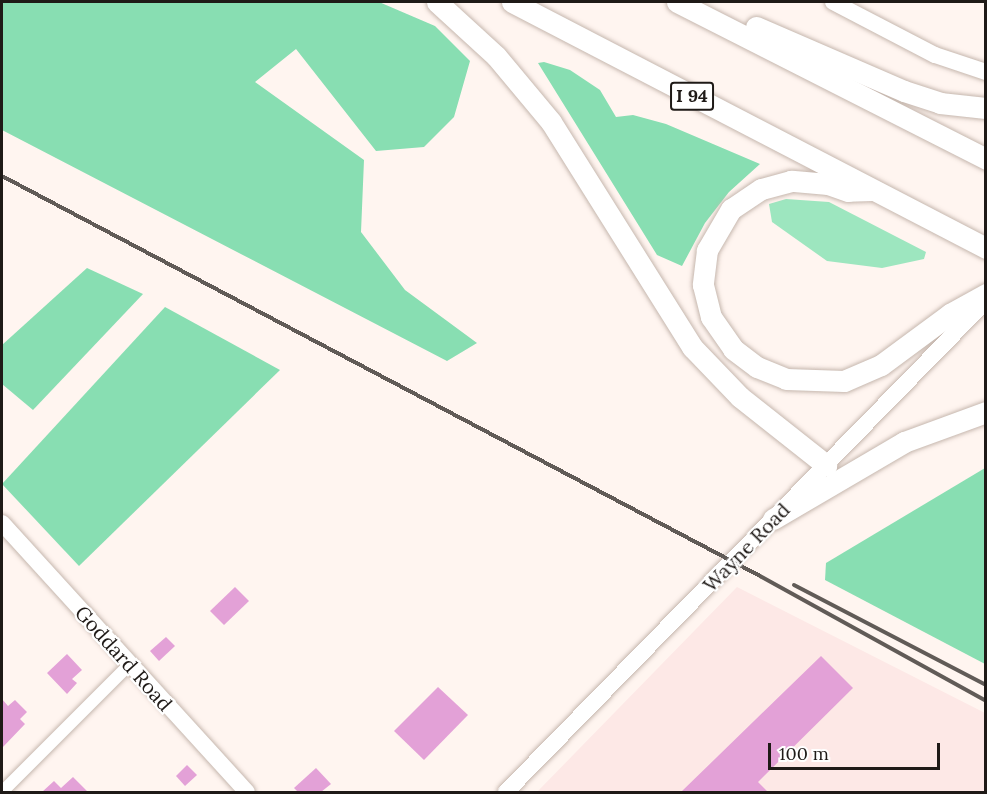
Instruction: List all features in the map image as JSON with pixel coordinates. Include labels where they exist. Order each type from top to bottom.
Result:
[{"type":"highway","points":[[437,2],[496,56],[551,122],[692,347],[740,398],[826,465]]},
{"type":"highway","name":"I 94","points":[[512,2],[985,248]]},
{"type":"highway","points":[[677,2],[986,159]]},
{"type":"highway","points":[[705,2],[904,92],[940,103],[986,108]]},
{"type":"highway","points":[[872,190],[848,191],[828,184],[791,181],[761,189],[731,209],[707,250],[703,285],[711,318],[733,349],[756,367],[786,379],[844,381],[881,365],[950,314],[986,294]]},
{"type":"highway","points":[[773,519],[904,442],[986,412]]},
{"type":"main road","points":[[833,2],[935,55],[986,72]]},
{"type":"main road","name":"Wayne Road","points":[[506,792],[986,301]]},
{"type":"main road","name":"Goddard Road","points":[[4,530],[247,792]]},
{"type":"street","points":[[2,792],[130,664]]},
{"type":"shaded area","points":[[737,587],[985,713],[985,792],[537,792]]},
{"type":"green space","points":[[2,2],[379,2],[435,26],[470,61],[454,117],[424,147],[376,151],[296,49],[255,82],[364,160],[361,232],[405,290],[477,343],[447,361],[2,130]]},
{"type":"green space","points":[[544,62],[570,70],[600,90],[616,117],[633,115],[666,124],[760,164],[729,192],[705,223],[682,266],[657,255],[538,63]]},
{"type":"green space","points":[[786,199],[829,202],[926,252],[924,259],[882,268],[827,261],[772,222],[769,204]]},
{"type":"green space","points":[[87,268],[143,294],[33,410],[2,384],[2,345]]},
{"type":"green space","points":[[165,307],[280,370],[79,566],[2,484]]},
{"type":"green space","points":[[985,468],[985,664],[825,580],[826,563]]},
{"type":"building","points":[[235,587],[249,601],[224,625],[210,611]]},
{"type":"building","points":[[166,637],[175,646],[159,661],[150,651]]},
{"type":"building","points":[[67,654],[82,670],[72,679],[77,683],[67,694],[47,673]]},
{"type":"building","points":[[821,656],[853,688],[758,782],[768,792],[681,792]]},
{"type":"building","points":[[438,687],[468,715],[424,760],[394,731]]},
{"type":"building","points":[[2,699],[8,706],[15,700],[27,712],[20,719],[25,724],[2,748]]},
{"type":"building","points":[[187,765],[197,775],[185,786],[176,776]]},
{"type":"building","points":[[316,768],[331,784],[321,792],[298,792],[294,788]]},
{"type":"building","points":[[73,777],[88,792],[42,792],[54,781],[61,788]]},
{"type":"railway","points":[[2,176],[760,576],[986,701]]},
{"type":"railway","points":[[794,585],[986,685]]}]
